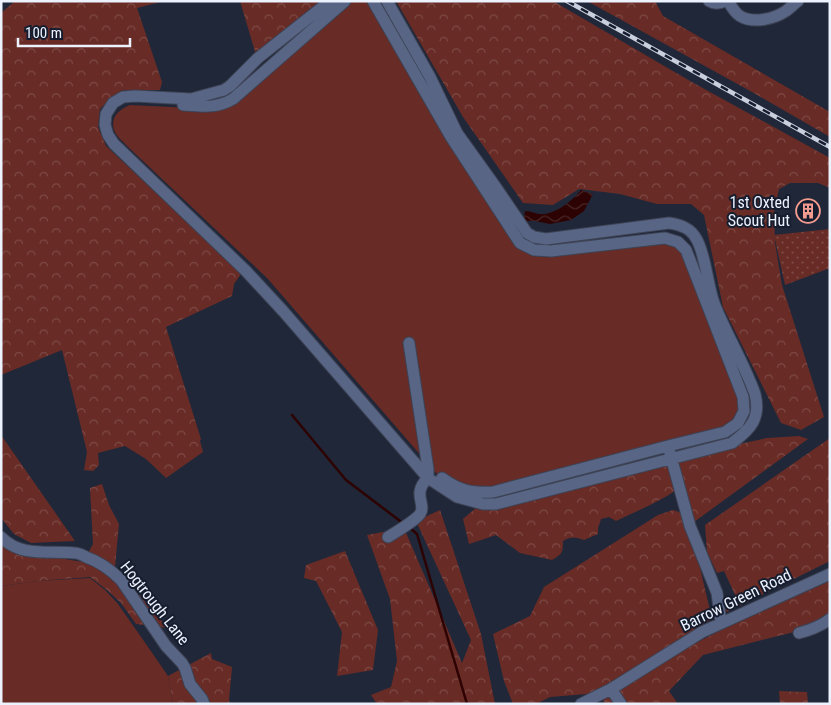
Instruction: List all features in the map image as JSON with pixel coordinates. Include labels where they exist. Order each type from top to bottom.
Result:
[{"type":"street","points":[[330,1],[258,58],[224,90],[191,99],[135,96],[123,97],[113,103],[106,114],[105,125],[108,135],[114,144],[246,271],[428,473],[457,497],[483,504],[496,504],[732,443],[744,435],[752,425],[756,415],[757,404],[755,394],[712,296],[697,240],[691,231],[682,225],[669,223],[546,238],[534,237],[527,233],[457,133],[430,77],[387,1]]},
{"type":"street","points":[[345,1],[225,104],[214,107],[133,103],[122,105],[115,111],[111,121],[114,134],[268,284],[428,473],[451,485],[462,490],[477,493],[493,492],[725,432],[738,423],[744,411],[744,396],[686,250],[678,242],[665,238],[551,251],[534,250],[520,243],[451,137],[373,1]]},
{"type":"street","points":[[709,1],[714,4],[726,1],[740,16],[749,20],[774,17],[786,11],[798,1]]},
{"type":"street","points":[[388,537],[419,515],[422,507],[420,488],[428,473],[409,343]]},
{"type":"street","points":[[668,446],[690,526],[717,593],[721,624]]},
{"type":"street","name":"Hogtrough Lane","points":[[1,537],[20,550],[77,553],[103,564],[112,571],[121,580],[166,646],[182,663],[190,684],[204,704]]},
{"type":"street","name":"Barrow Green Road","points":[[581,704],[611,689],[702,632],[830,574]]},
{"type":"street","points":[[799,632],[827,624]]},
{"type":"street","points":[[611,689],[621,704]]},
{"type":"green space","points":[[15,1],[164,1],[137,8],[162,82],[160,90],[124,90],[113,96],[100,109],[98,127],[106,146],[239,270],[241,274],[234,284],[232,296],[166,327],[201,439],[203,452],[166,478],[146,459],[125,446],[98,453],[99,465],[93,471],[84,470],[87,452],[62,350],[1,375],[1,13]]},
{"type":"green space","points":[[240,1],[321,1],[256,55]]},
{"type":"green space","points":[[348,1],[370,1],[509,233],[533,252],[664,241],[683,251],[741,397],[740,413],[733,423],[723,430],[477,491],[448,480],[436,473],[267,278],[116,134],[113,127],[114,119],[118,112],[130,105],[213,109]]},
{"type":"green space","points":[[396,1],[553,1],[690,81],[830,158],[830,188],[818,183],[790,183],[779,189],[774,212],[775,243],[782,285],[824,417],[801,430],[781,423],[723,307],[704,215],[691,204],[657,204],[620,194],[579,189],[553,205],[523,203],[463,117]]},
{"type":"green space","points":[[587,1],[655,1],[663,16],[830,112],[830,137],[752,92]]},
{"type":"green space","points":[[830,229],[830,268],[785,285],[774,235]]},
{"type":"green space","points":[[1,435],[75,541],[31,543],[14,534],[1,518]]},
{"type":"green space","points":[[799,436],[808,439],[694,522],[674,458],[767,438]]},
{"type":"green space","points":[[830,438],[830,561],[727,612],[721,603],[736,597],[724,571],[717,573],[707,552],[705,525]]},
{"type":"green space","points":[[666,461],[673,473],[676,490],[616,521],[609,517],[601,519],[598,534],[584,540],[569,538],[563,541],[561,553],[552,560],[520,553],[496,535],[469,544],[463,519],[477,507]]},
{"type":"green space","points":[[102,484],[109,505],[119,524],[115,567],[168,628],[136,624],[121,603],[90,577],[1,586],[1,542],[18,555],[41,555],[83,562],[93,544],[90,488]]},
{"type":"green space","points":[[440,510],[481,634],[495,704],[377,704],[371,695],[391,687],[397,661],[390,599],[367,535],[404,528],[462,663],[471,640],[416,521]]},
{"type":"green space","points":[[673,510],[682,513],[694,542],[712,619],[614,681],[587,694],[550,697],[536,704],[513,704],[504,681],[493,634],[530,616],[544,587],[658,515]]},
{"type":"green space","points":[[345,551],[378,630],[373,670],[337,676],[342,632],[316,581],[304,578],[306,565]]},
{"type":"green space","points":[[90,578],[118,604],[168,676],[173,704],[1,704],[1,586],[38,581]]},
{"type":"green space","points":[[830,579],[830,615],[802,630],[703,655],[669,691],[678,704],[605,704],[603,699],[686,648],[756,612]]},
{"type":"green space","points":[[211,653],[212,659],[232,667],[230,704],[173,704],[168,676]]},
{"type":"green space","points":[[779,691],[807,692],[808,704],[780,704]]},
{"type":"water","points":[[581,190],[593,194],[584,211],[571,220],[550,224],[527,221],[524,218],[525,211],[546,214],[557,210],[573,199]]},
{"type":"waterway","points":[[292,415],[346,480],[404,524]]},
{"type":"waterway","points":[[410,528],[417,534],[467,704]]},
{"type":"railway","points":[[567,1],[830,147]]},
{"type":"place","name":"1st Oxted Scout Hut","points":[[808,211]]}]
